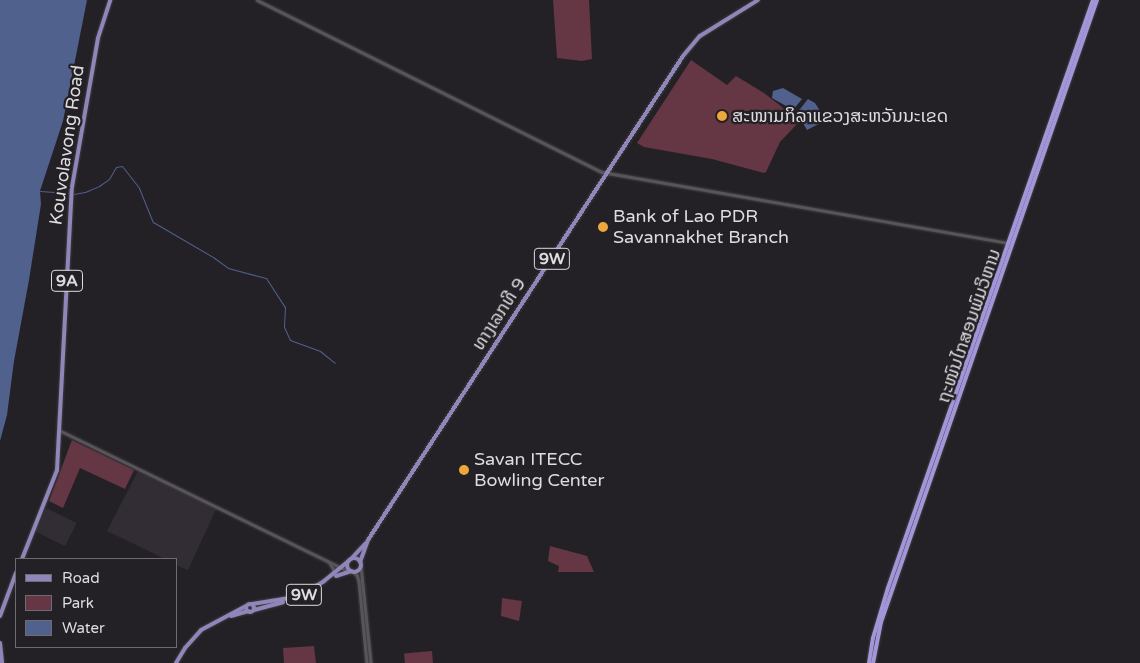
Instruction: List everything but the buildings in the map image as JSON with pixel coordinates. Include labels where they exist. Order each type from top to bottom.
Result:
[{"type":"highway","name":"ຖະໜົນໄກສອນພົມວິຫານ","points":[[1011,244],[1094,0]]},
{"type":"highway","name":"ຖະໜົນໄກສອນພົມວິຫານ","points":[[871,663],[896,573],[1097,0]]},
{"type":"main road","name":"Kouvolavong Road","points":[[22,558],[56,474],[60,430],[72,187],[98,38],[110,0]]},
{"type":"main road","name":"ທາງເລກທີ 9","points":[[246,606],[290,598],[324,582],[341,568],[368,540],[666,83],[696,42],[758,0]]},
{"type":"main road","name":"ທາງເລກທີ 9","points":[[248,611],[300,596],[341,572],[358,571],[368,540]]},
{"type":"main road","points":[[350,571],[347,566],[349,560],[356,559],[360,564]]},
{"type":"main road","points":[[0,616],[15,576]]},
{"type":"main road","points":[[252,604],[254,610]]},
{"type":"main road","points":[[176,663],[194,636],[221,619],[246,606],[248,611],[221,619]]},
{"type":"main road","points":[[0,643],[2,663]]},
{"type":"street","points":[[257,0],[608,174],[1011,244]]},
{"type":"street","points":[[60,430],[357,575],[367,663]]},
{"type":"street","points":[[329,562],[334,570],[332,576]]},
{"type":"street","points":[[360,564],[371,663]]},
{"type":"shaded area","points":[[138,471],[216,509],[188,570],[178,566],[178,558],[163,558],[107,531]]},
{"type":"shaded area","points":[[46,508],[77,523],[65,546],[35,531]]},
{"type":"green space","points":[[553,0],[589,0],[592,59],[582,61],[557,58]]},
{"type":"green space","name":"ສະໜາມກິລາແຂວງສະຫວັນນະເຂດ","points":[[691,60],[727,85],[736,76],[764,93],[782,107],[797,124],[780,142],[766,172],[712,159],[644,147],[637,143]]},
{"type":"green space","points":[[72,440],[134,470],[125,489],[80,468],[63,508],[49,501]]},
{"type":"green space","points":[[550,546],[587,556],[594,572],[558,572],[559,566],[548,561]]},
{"type":"green space","points":[[502,598],[522,601],[519,621],[501,616]]},
{"type":"green space","points":[[314,646],[316,663],[284,663],[283,648]]},
{"type":"green space","points":[[432,651],[433,663],[405,663],[404,653]]},
{"type":"water","points":[[0,0],[87,0],[63,121],[40,191],[41,204],[29,280],[14,361],[7,415],[0,441]]},
{"type":"water","points":[[783,88],[802,99],[793,110],[772,98],[773,91]]},
{"type":"water","points":[[808,99],[815,103],[826,120],[807,130],[797,113]]},
{"type":"waterway","points":[[74,194],[99,186],[109,179],[116,167],[122,166],[139,188],[153,222],[213,257],[228,268],[266,278],[285,307],[284,327],[290,340],[320,351],[335,363]]},
{"type":"waterway","points":[[40,191],[69,193]]},
{"type":"place","name":"ສະໜາມກິລາແຂວງສະຫວັນນະເຂດ","points":[[722,116]]},
{"type":"place","name":"Bank of Lao PDR Savannakhet Branch","points":[[603,227]]},
{"type":"place","name":"Savan ITECC Bowling Center","points":[[464,470]]}]
